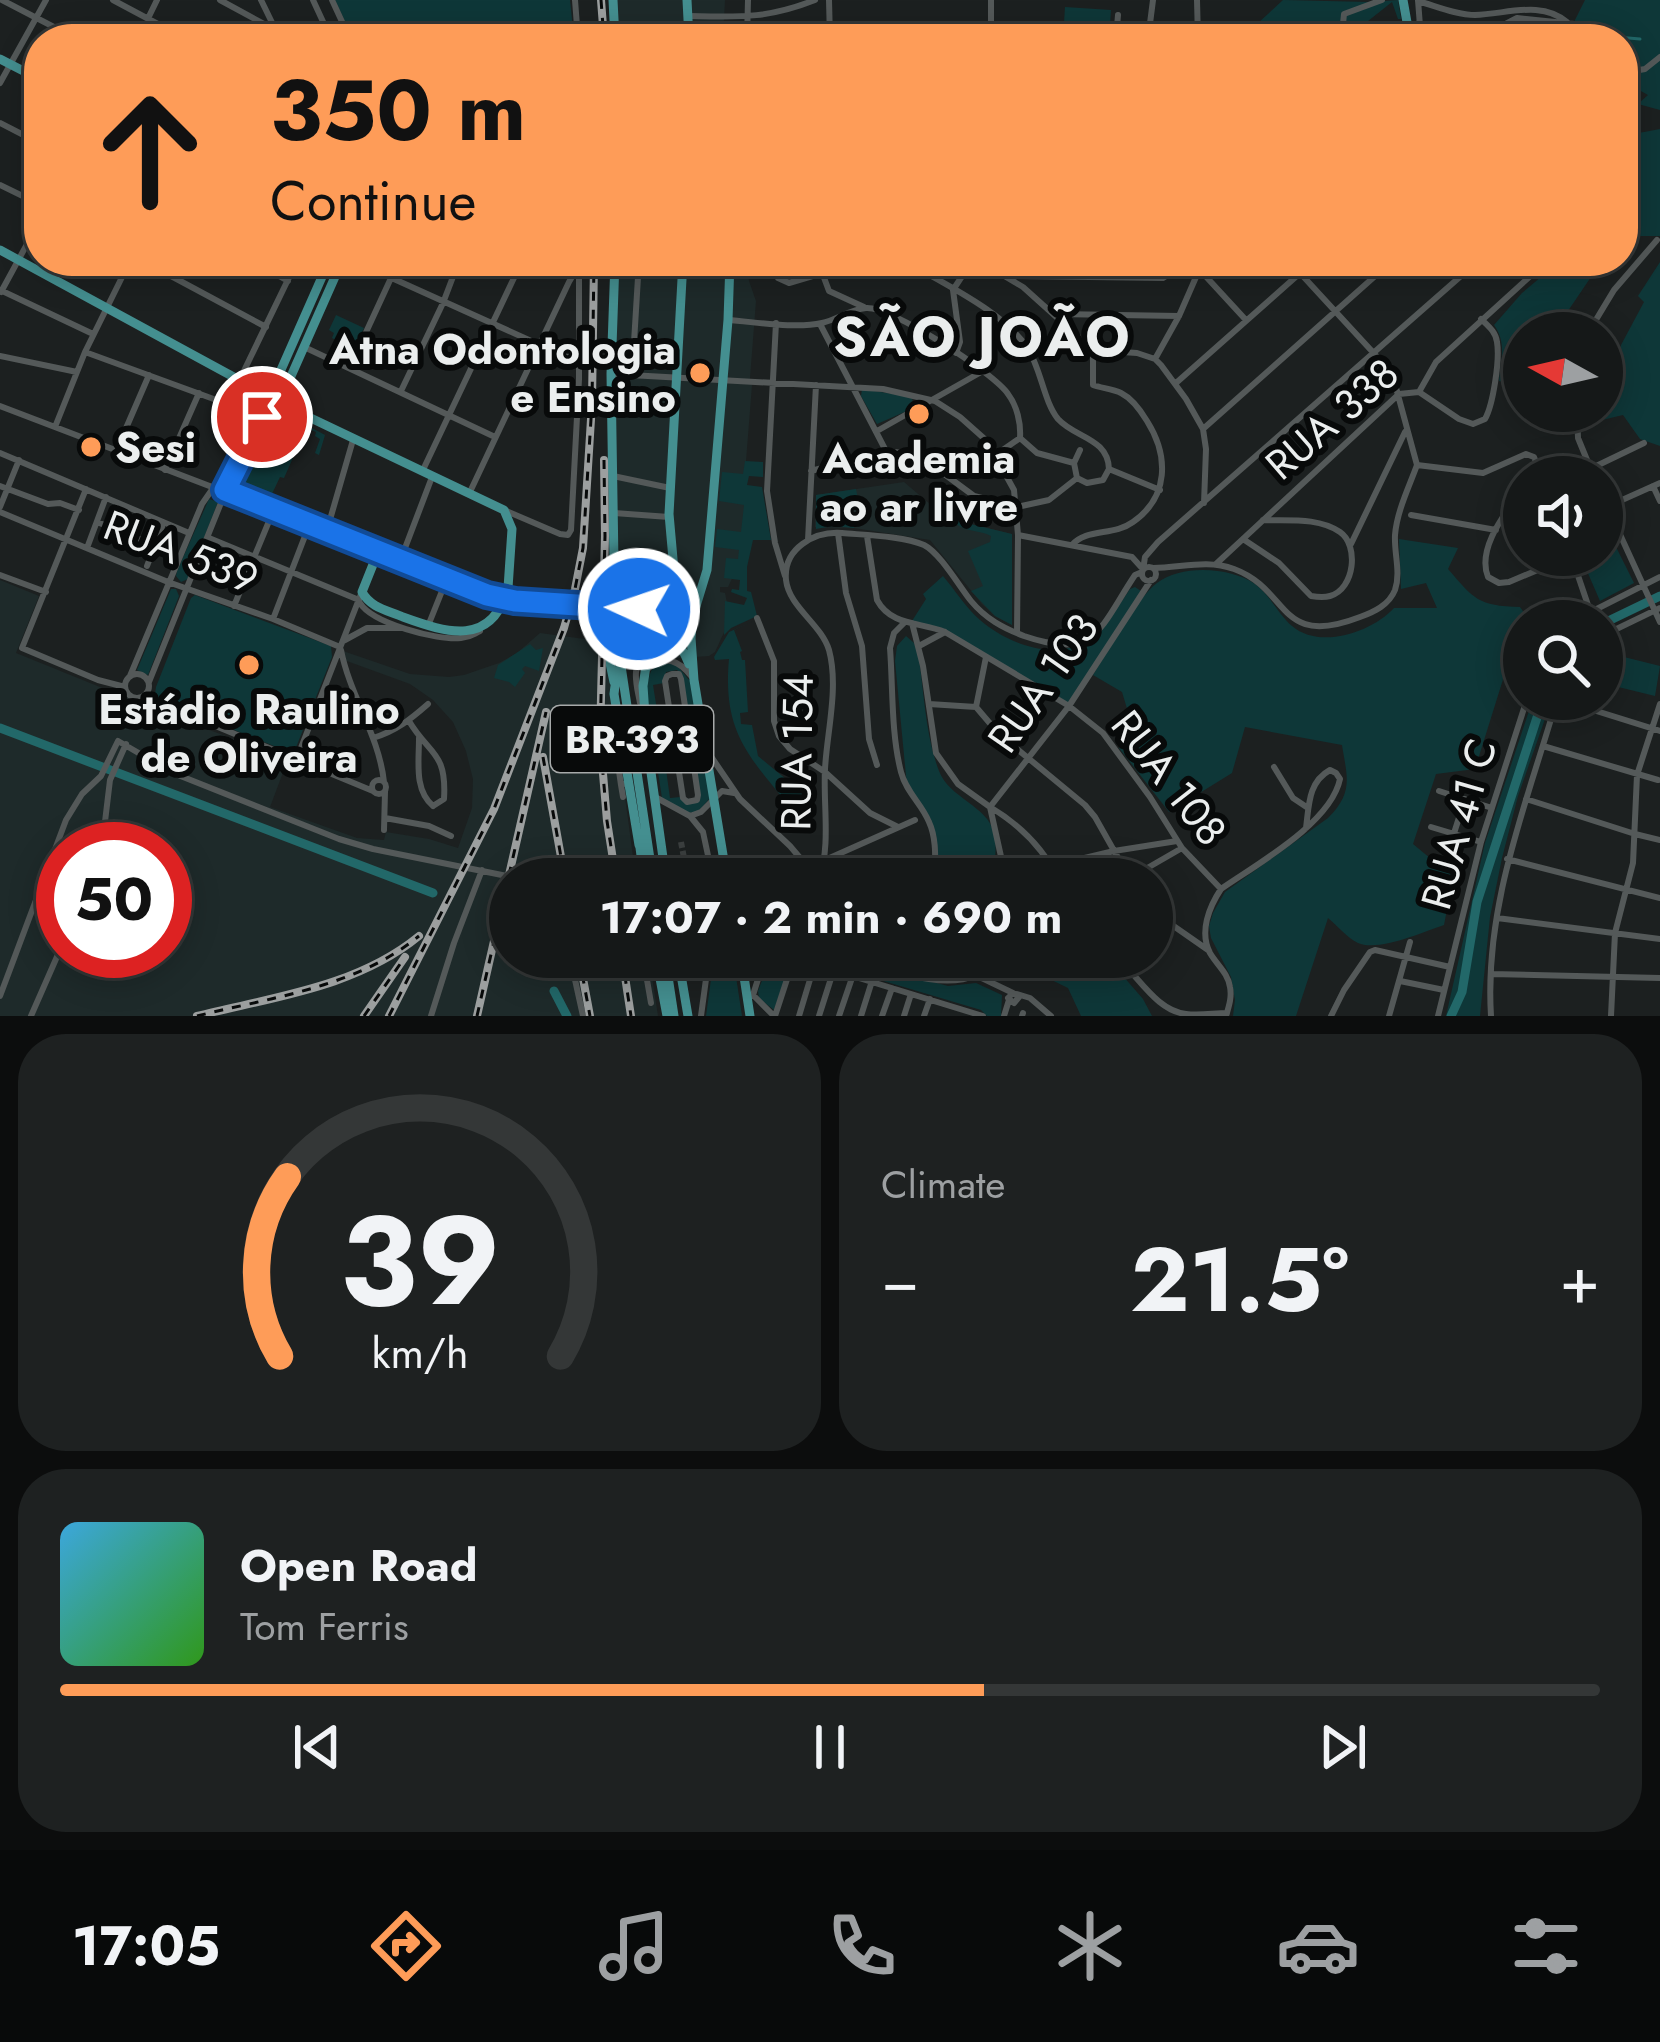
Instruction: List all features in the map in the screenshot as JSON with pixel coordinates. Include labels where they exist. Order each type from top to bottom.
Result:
[{"type":"main road","points":[[687,0],[690,24]]},
{"type":"main road","points":[[0,250],[24,263]]},
{"type":"main road","points":[[48,276],[273,399],[504,510],[510,520],[506,594],[500,608],[489,622],[460,632],[428,626],[372,605],[361,596],[390,559]]},
{"type":"main road","points":[[273,399],[323,276]]},
{"type":"main road","points":[[273,399],[283,395],[335,276]]},
{"type":"main road","name":"BR-393","points":[[614,276],[614,598],[646,858]]},
{"type":"main road","points":[[663,858],[643,681],[675,611],[669,517],[682,276]]},
{"type":"main road","points":[[725,858],[691,638],[708,566],[729,276]]},
{"type":"main road","points":[[251,420],[255,388]]},
{"type":"main road","points":[[390,559],[496,602],[629,612],[661,603],[676,581]]},
{"type":"main road","points":[[390,559],[515,601],[648,616],[672,634],[694,680]]},
{"type":"main road","points":[[676,581],[685,598],[701,593]]},
{"type":"main road","name":"BR-393","points":[[614,598],[610,663],[642,858]]},
{"type":"main road","points":[[629,612],[637,623],[634,642],[618,670],[614,694],[624,780],[639,845]]},
{"type":"main road","points":[[633,742],[643,745],[646,728]]},
{"type":"main road","points":[[659,978],[671,1016]]},
{"type":"main road","points":[[665,978],[671,1016]]},
{"type":"main road","points":[[682,978],[688,1016]]},
{"type":"main road","points":[[746,978],[750,1016]]},
{"type":"street","points":[[2,0],[47,24]]},
{"type":"street","points":[[31,24],[46,0]]},
{"type":"street","points":[[113,0],[159,24]]},
{"type":"street","points":[[145,24],[158,0]]},
{"type":"street","points":[[220,0],[264,24]]},
{"type":"street","points":[[261,0],[272,24]]},
{"type":"street","points":[[747,24],[748,0]]},
{"type":"street","points":[[690,16],[747,17],[784,12],[814,0]]},
{"type":"street","points":[[1342,24],[1343,14],[1382,0]]},
{"type":"street","points":[[1422,24],[1418,1],[1475,15],[1547,9],[1570,24]]},
{"type":"street","points":[[256,24],[267,14]]},
{"type":"street","points":[[1117,24],[1118,15]]},
{"type":"street","points":[[1504,24],[1513,19],[1570,24]]},
{"type":"street","points":[[0,83],[5,61],[24,34]]},
{"type":"street","points":[[1638,262],[1657,240]]},
{"type":"street","points":[[24,248],[0,291],[93,334]]},
{"type":"street","points":[[55,427],[122,276]]},
{"type":"street","points":[[171,276],[266,327]]},
{"type":"street","points":[[280,276],[288,280]]},
{"type":"street","points":[[240,380],[290,276]]},
{"type":"street","points":[[388,276],[580,363]]},
{"type":"street","points":[[401,391],[453,276]]},
{"type":"street","points":[[390,559],[515,276]]},
{"type":"street","points":[[469,494],[572,276]]},
{"type":"street","points":[[504,510],[562,535],[568,535],[572,527],[579,276]]},
{"type":"street","points":[[632,375],[638,276]]},
{"type":"street","points":[[777,276],[786,283],[815,276]]},
{"type":"street","points":[[824,276],[836,296],[893,315],[1000,383],[1012,398],[1021,428],[1020,438],[997,454]]},
{"type":"street","points":[[930,276],[998,318],[1024,342],[1054,415],[1090,438],[1108,457],[1103,480],[1087,483],[1077,478]]},
{"type":"street","points":[[956,353],[960,342],[953,290],[964,276]]},
{"type":"street","points":[[1006,276],[1166,276]]},
{"type":"street","points":[[1006,276],[1093,350],[1155,359],[1176,383],[1203,429],[1204,503]]},
{"type":"street","points":[[1155,359],[1196,276]]},
{"type":"street","points":[[1210,276],[1245,319]]},
{"type":"street","points":[[1176,383],[1296,276]]},
{"type":"street","points":[[775,543],[785,551],[821,534],[838,533],[928,547],[993,622],[1056,646],[1076,645],[1102,626],[1131,580],[1193,563],[1216,564],[1255,578],[1285,614],[1298,622],[1328,626],[1366,615],[1390,599],[1396,588],[1395,532],[1417,465],[1391,373],[1303,276]]},
{"type":"street","points":[[1203,429],[1375,276]]},
{"type":"street","points":[[1147,573],[1147,554],[1461,276]]},
{"type":"street","name":"RUA 338","points":[[1216,564],[1399,394],[1419,392],[1436,362],[1530,276]]},
{"type":"street","points":[[1601,312],[1626,276]]},
{"type":"street","points":[[350,368],[392,278]]},
{"type":"street","points":[[568,282],[576,279],[579,283]]},
{"type":"street","points":[[728,320],[820,324],[866,308]]},
{"type":"street","points":[[1053,314],[1179,316]]},
{"type":"street","points":[[1419,392],[1460,419],[1473,424],[1485,419],[1492,402],[1497,347],[1496,336],[1481,319]]},
{"type":"street","name":"RUA 154","points":[[776,323],[766,486],[786,579],[830,653],[825,858]]},
{"type":"street","points":[[820,324],[886,451]]},
{"type":"street","points":[[304,346],[495,436]]},
{"type":"street","points":[[1072,545],[1081,536],[1114,531],[1135,521],[1160,490],[1162,458],[1154,433],[1127,398],[1093,385],[1093,350]]},
{"type":"street","points":[[85,352],[243,409],[254,405]]},
{"type":"street","points":[[0,356],[77,372]]},
{"type":"street","points":[[877,431],[984,370]]},
{"type":"street","points":[[611,374],[883,388],[935,401],[978,432],[997,454],[1011,482],[1017,507],[1017,633]]},
{"type":"street","points":[[117,451],[149,376]]},
{"type":"street","points":[[808,540],[816,385]]},
{"type":"street","points":[[166,470],[199,394]]},
{"type":"street","points":[[146,694],[134,698],[125,687],[173,569],[202,504],[251,420],[273,399]]},
{"type":"street","points":[[146,694],[225,490],[273,399]]},
{"type":"street","points":[[0,406],[274,508],[371,553],[506,594]]},
{"type":"street","points":[[1243,538],[1279,562],[1304,591],[1318,597],[1334,595],[1348,580],[1351,544],[1407,429]]},
{"type":"street","points":[[1020,438],[1037,453],[1074,464]]},
{"type":"street","points":[[327,530],[353,440]]},
{"type":"street","points":[[1621,456],[1644,443]]},
{"type":"street","points":[[812,471],[886,451],[911,454],[974,496],[1017,507],[1049,500],[1077,478]]},
{"type":"street","points":[[1077,478],[1074,464],[1080,451]]},
{"type":"street","points":[[0,453],[190,533]]},
{"type":"street","points":[[0,510],[4,488],[19,460]]},
{"type":"street","points":[[1417,465],[1483,472],[1503,464]]},
{"type":"street","points":[[1109,469],[1160,490]]},
{"type":"street","points":[[613,476],[670,488]]},
{"type":"street","points":[[220,478],[225,490]]},
{"type":"street","points":[[1623,500],[1656,484],[1660,501]]},
{"type":"street","points":[[4,488],[79,510]]},
{"type":"street","points":[[86,489],[22,648],[125,687]]},
{"type":"street","points":[[87,548],[106,497]]},
{"type":"street","points":[[234,606],[274,508]]},
{"type":"street","name":"RUA 539","points":[[0,510],[168,582],[341,645]]},
{"type":"street","points":[[614,513],[669,517]]},
{"type":"street","points":[[1411,515],[1496,530]]},
{"type":"street","points":[[1503,519],[1484,560],[1485,573],[1493,581],[1523,576]]},
{"type":"street","points":[[1263,520],[1319,523],[1344,534],[1351,544]]},
{"type":"street","points":[[97,522],[155,545]]},
{"type":"street","points":[[274,620],[310,524]]},
{"type":"street","points":[[147,566],[163,527]]},
{"type":"street","points":[[838,533],[846,593],[862,646],[869,739],[877,764]]},
{"type":"street","points":[[1018,535],[1135,558],[1147,573]]},
{"type":"street","points":[[867,536],[877,600],[886,614],[908,623],[919,646],[936,753],[969,794],[1006,817],[1045,858]]},
{"type":"street","points":[[344,537],[359,538],[398,568],[500,608]]},
{"type":"street","points":[[209,538],[361,596]]},
{"type":"street","points":[[1623,545],[1660,622]]},
{"type":"street","points":[[786,579],[797,549]]},
{"type":"street","points":[[173,569],[175,581],[184,588]]},
{"type":"street","name":"RUA 103","points":[[990,807],[1069,706],[1142,592],[1147,573]]},
{"type":"street","points":[[0,575],[46,592]]},
{"type":"street","points":[[1616,600],[1660,577]]},
{"type":"street","points":[[428,626],[444,586]]},
{"type":"street","points":[[361,596],[366,612],[437,636],[460,638],[477,633],[489,622]]},
{"type":"street","points":[[297,758],[361,596]]},
{"type":"street","points":[[1623,625],[1656,608]]},
{"type":"street","points":[[629,612],[644,631],[635,676],[644,712]]},
{"type":"street","points":[[757,619],[773,658],[776,730],[790,749],[825,772],[870,813],[898,827]]},
{"type":"street","points":[[908,623],[894,633],[890,648],[898,751],[908,790],[929,820],[933,858]]},
{"type":"street","name":"RUA 108","points":[[908,623],[945,632],[1069,706],[1110,741],[1180,844],[1221,889]]},
{"type":"street","points":[[341,645],[363,629],[404,628]]},
{"type":"street","points":[[919,646],[945,632]]},
{"type":"street","points":[[341,645],[347,679],[383,769],[378,786],[385,830]]},
{"type":"street","points":[[976,707],[987,655]]},
{"type":"street","points":[[643,681],[650,667],[662,660],[679,663],[694,680]]},
{"type":"street","points":[[130,676],[141,674],[149,682]]},
{"type":"street","points":[[672,674],[681,679],[690,737],[698,797],[686,802],[665,681],[672,674]]},
{"type":"street","points":[[329,677],[347,679]]},
{"type":"street","points":[[146,694],[357,783],[378,786]]},
{"type":"street","points":[[373,738],[409,721],[428,704]]},
{"type":"street","points":[[929,704],[976,707],[999,734],[1085,805],[1118,858]]},
{"type":"street","points":[[1611,1016],[1615,933],[1633,863],[1637,775],[1660,704]]},
{"type":"street","name":"RUA 41 C","points":[[1438,1016],[1481,842],[1520,720]]},
{"type":"street","points":[[1491,1016],[1491,974],[1507,859],[1551,720]]},
{"type":"street","points":[[1622,720],[1660,731]]},
{"type":"street","points":[[409,721],[418,738],[423,796],[434,806],[444,799],[442,769],[430,745],[418,738]]},
{"type":"street","points":[[647,744],[690,737]]},
{"type":"street","points":[[105,822],[106,778],[125,744],[173,773],[304,826],[373,849],[489,872]]},
{"type":"street","points":[[1543,746],[1658,781]]},
{"type":"street","points":[[706,749],[734,793],[801,858]]},
{"type":"street","points":[[617,757],[623,797]]},
{"type":"street","points":[[1274,767],[1293,798],[1308,808]]},
{"type":"street","points":[[1209,951],[1208,916],[1221,889],[1306,828],[1339,788],[1340,779],[1330,770],[1317,779],[1306,828]]},
{"type":"street","points":[[0,996],[66,820],[82,794],[106,778]]},
{"type":"street","points":[[94,785],[108,791]]},
{"type":"street","points":[[690,816],[724,790],[734,793]]},
{"type":"street","points":[[1438,791],[1492,808]]},
{"type":"street","points":[[654,796],[690,816],[705,835],[709,858]]},
{"type":"street","points":[[1446,858],[1465,799]]},
{"type":"street","points":[[1526,799],[1660,840]]},
{"type":"street","points":[[990,807],[1002,858]]},
{"type":"street","points":[[998,836],[1006,817]]},
{"type":"street","points":[[385,818],[429,826],[452,836]]},
{"type":"street","points":[[829,858],[915,820]]},
{"type":"street","points":[[1431,827],[1481,842]]},
{"type":"street","points":[[705,835],[714,828],[721,835]]},
{"type":"street","points":[[1085,858],[1180,844]]},
{"type":"street","points":[[1159,858],[1180,844]]},
{"type":"street","points":[[1507,859],[1660,898]]},
{"type":"street","points":[[431,1016],[482,870]]},
{"type":"street","points":[[1497,918],[1660,939]]},
{"type":"street","points":[[1137,978],[1175,1012],[1227,1014],[1230,986],[1226,975],[1209,951],[1173,925]]},
{"type":"street","points":[[1389,1016],[1410,941]]},
{"type":"street","points":[[1331,1016],[1370,952],[1450,967]]},
{"type":"street","points":[[1491,974],[1660,978]]},
{"type":"street","points":[[31,1016],[48,978]]},
{"type":"street","points":[[575,978],[583,1016]]},
{"type":"street","points":[[647,978],[651,1003]]},
{"type":"street","points":[[701,1016],[706,978]]},
{"type":"street","points":[[757,978],[750,997],[775,1016],[789,978]]},
{"type":"street","points":[[799,1016],[811,978]]},
{"type":"street","points":[[819,1016],[831,978]]},
{"type":"street","points":[[839,1016],[852,978]]},
{"type":"street","points":[[862,978],[983,1016]]},
{"type":"street","points":[[931,978],[944,982],[967,978]]},
{"type":"street","points":[[955,982],[958,978]]},
{"type":"street","points":[[982,978],[1013,998],[1036,1002],[1051,1016]]},
{"type":"street","points":[[1400,980],[1445,990]]},
{"type":"street","points":[[861,1016],[872,981]]},
{"type":"street","points":[[882,1016],[892,988]]},
{"type":"street","points":[[904,1016],[911,994]]},
{"type":"street","points":[[1005,1016],[1013,998]]},
{"type":"street","points":[[924,1016],[930,999]]},
{"type":"street","points":[[944,1016],[947,1004]]},
{"type":"shaded area","points":[[335,0],[570,0],[572,24],[346,24]]},
{"type":"shaded area","points":[[609,0],[725,0],[724,24],[610,24]]},
{"type":"shaded area","points":[[1283,0],[1398,0],[1401,19],[1392,2],[1364,24],[1257,24]]},
{"type":"shaded area","points":[[1585,0],[1660,0],[1660,110],[1638,104],[1648,95],[1638,89],[1638,24],[1573,24]]},
{"type":"shaded area","points":[[1065,7],[1111,10],[1110,24],[1064,24]]},
{"type":"shaded area","points":[[1660,129],[1660,236],[1638,236],[1638,133]]},
{"type":"shaded area","points":[[1660,262],[1660,446],[1640,439],[1623,415],[1623,341],[1644,302],[1638,296]]},
{"type":"shaded area","points":[[611,276],[748,276],[756,301],[746,504],[740,562],[728,587],[720,587],[727,603],[725,630],[709,656],[607,663],[633,858],[489,858],[489,978],[652,978],[658,1016],[0,1016],[0,580],[39,596],[16,653],[288,759],[270,807],[357,838],[384,840],[386,832],[458,848],[472,808],[473,779],[453,722],[410,684],[344,660],[343,651],[410,674],[449,677],[499,663],[540,633],[607,642]]},
{"type":"shaded area","points":[[1542,276],[1592,276],[1567,312],[1505,312]]},
{"type":"shaded area","points":[[336,315],[364,328],[348,363],[332,355],[338,341],[329,330]]},
{"type":"shaded area","points":[[1503,315],[1503,382],[1499,381],[1502,345],[1494,325]]},
{"type":"shaded area","points":[[862,389],[912,397],[913,404],[877,424],[861,396]]},
{"type":"shaded area","points":[[275,408],[325,435],[319,455],[315,453],[320,439],[316,432],[300,425],[291,448],[296,451],[271,496],[293,507],[233,484],[259,429]]},
{"type":"shaded area","points":[[745,461],[763,462],[763,477],[749,476],[747,485],[762,487],[771,540],[753,540],[747,567],[747,591],[757,616],[724,635],[725,601],[744,605],[747,598],[731,592],[739,590],[740,580],[724,578],[726,558],[738,559],[739,550],[715,547],[717,529],[741,532],[744,505],[719,501],[722,472],[743,474]]},
{"type":"shaded area","points":[[904,482],[958,521],[1012,534],[1012,625],[982,604],[930,540],[815,527],[816,495]]},
{"type":"shaded area","points":[[856,489],[860,509],[828,505],[826,514],[855,519],[854,528],[816,529],[816,495]]},
{"type":"shaded area","points":[[209,499],[218,502],[188,579],[181,582],[177,571]]},
{"type":"shaded area","points":[[958,521],[1012,534],[1012,625],[995,616],[971,591],[983,586],[968,551],[990,542],[991,536],[960,527]]},
{"type":"shaded area","points":[[1399,539],[1458,548],[1448,569],[1478,599],[1503,606],[1503,679],[1475,769],[1436,774],[1413,844],[1454,873],[1444,925],[1401,940],[1367,945],[1354,941],[1328,918],[1296,1016],[1233,1016],[1231,977],[1211,938],[1213,913],[1225,892],[1336,809],[1347,784],[1342,745],[1245,727],[1232,773],[1169,812],[1119,748],[1132,725],[1122,692],[1093,675],[1140,601],[1157,583],[1179,573],[1206,570],[1245,578],[1260,588],[1292,626],[1317,637],[1359,631],[1394,608],[1437,608],[1426,583],[1401,589]]},
{"type":"shaded area","points":[[1623,561],[1634,583],[1600,600],[1589,576],[1623,576]]},
{"type":"shaded area","points":[[943,576],[991,628],[1017,642],[1046,649],[1087,640],[1130,589],[1141,591],[1069,704],[949,632],[912,621],[926,599],[923,594]]},
{"type":"shaded area","points":[[171,589],[179,596],[148,675],[137,670]]},
{"type":"shaded area","points":[[195,595],[331,646],[332,657],[295,750],[289,752],[155,695]]},
{"type":"shaded area","points":[[754,621],[734,630],[745,660],[748,712],[740,713],[741,724],[752,725],[758,756],[804,794],[794,812],[743,744],[730,707],[729,659],[714,657],[729,632]]},
{"type":"shaded area","points":[[906,636],[914,643],[939,771],[990,824],[995,858],[938,858],[936,835],[907,786],[897,646]]},
{"type":"shaded area","points":[[530,644],[536,650],[543,648],[539,671],[525,666],[515,687],[494,678],[498,665]]},
{"type":"shaded area","points":[[1623,657],[1660,666],[1655,696],[1623,688]]},
{"type":"shaded area","points":[[675,663],[690,681],[710,798],[698,812],[687,813],[662,798],[654,746],[673,742],[674,746],[663,748],[670,798],[697,801],[677,670],[666,672],[664,683],[653,685],[661,735],[672,734],[673,738],[653,741],[648,711],[648,682],[655,664]]},
{"type":"shaded area","points":[[1526,720],[1545,720],[1502,858],[1490,917],[1480,1016],[1446,1016],[1485,843]]},
{"type":"shaded area","points":[[711,978],[736,978],[742,1016],[706,1016]]},
{"type":"shaded area","points":[[763,978],[785,978],[774,1010],[759,998]]},
{"type":"shaded area","points":[[874,978],[918,978],[948,986],[976,983],[1002,995],[1001,1016],[987,1016],[981,1010]]},
{"type":"shaded area","points":[[1047,978],[1125,978],[1152,1016],[1081,1016],[1068,988]]},
{"type":"waterway","points":[[1623,614],[1660,596]]},
{"type":"waterway","points":[[1451,1016],[1462,992],[1477,902],[1536,720]]},
{"type":"waterway","points":[[0,728],[433,893]]},
{"type":"waterway","points":[[554,991],[567,1016]]},
{"type":"tunnel","points":[[681,842],[684,858]]},
{"type":"railway","points":[[601,0],[603,24]]},
{"type":"railway","points":[[389,1016],[494,809],[575,589],[583,548],[592,403],[594,276]]},
{"type":"railway","points":[[604,460],[600,738],[613,858]]},
{"type":"railway","points":[[477,1016],[546,712]]},
{"type":"railway","points":[[543,757],[561,858]]},
{"type":"railway","points":[[197,1016],[342,979],[419,936]]},
{"type":"railway","points":[[364,1016],[405,957]]},
{"type":"railway","points":[[583,978],[590,1016]]},
{"type":"railway","points":[[625,978],[631,1016]]},
{"type":"place","name":"Atna Odontologia e Ensino","points":[[700,373]]},
{"type":"place","name":"Academia ao ar livre","points":[[919,414]]},
{"type":"place","name":"Sesi","points":[[91,447]]},
{"type":"place","name":"Estádio Raulino de Oliveira","points":[[249,665]]},
{"type":"district","name":"SÃO JOÃO","points":[[983,337]]},
{"type":"route","points":[[262,417],[225,490],[487,595],[639,609]]}]
